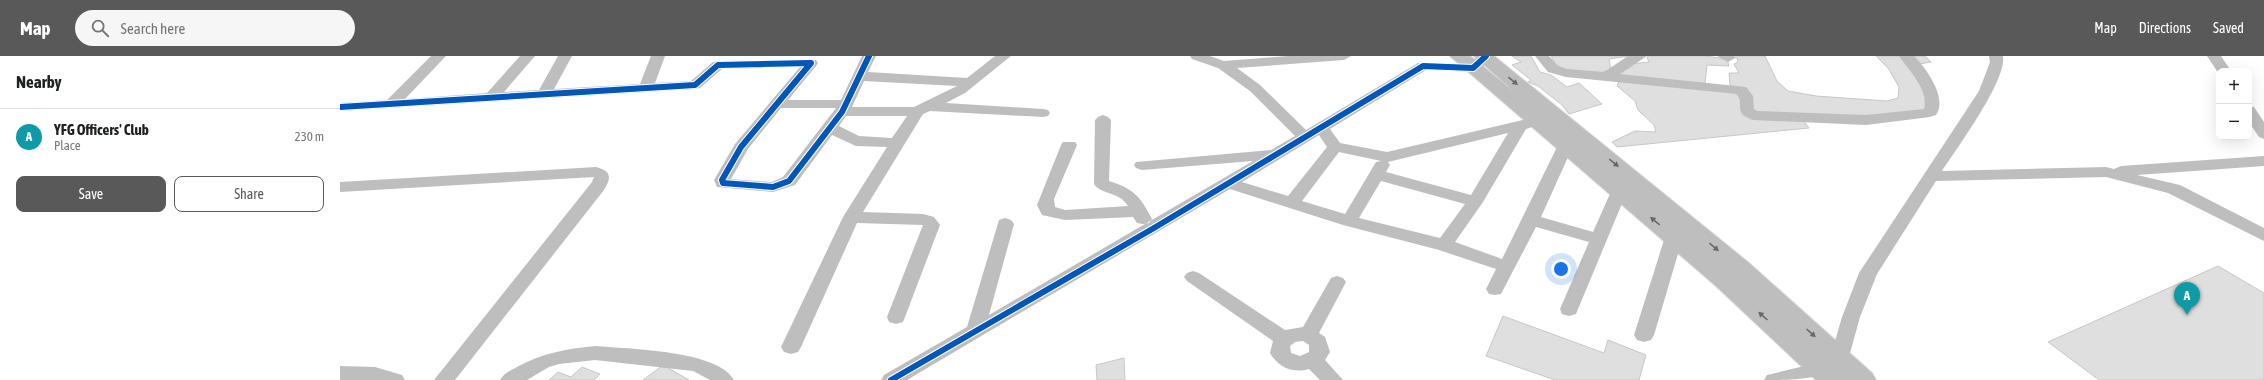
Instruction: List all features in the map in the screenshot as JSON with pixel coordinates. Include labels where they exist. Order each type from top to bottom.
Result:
[{"type":"highway","points":[[1477,59],[1530,124],[1629,188],[1741,270],[1832,369]]},
{"type":"highway","points":[[1477,59],[1629,188],[1674,237],[1725,281],[1832,369],[1863,380]]},
{"type":"street","points":[[391,104],[439,56]]},
{"type":"street","points":[[491,98],[528,56]]},
{"type":"street","points":[[544,94],[565,56]]},
{"type":"street","points":[[646,88],[658,56]]},
{"type":"street","points":[[340,107],[695,85],[718,65],[811,63],[778,104],[741,146],[723,175],[723,183],[773,187],[789,181],[830,128],[844,108],[869,56]]},
{"type":"street","points":[[791,347],[850,217],[896,143],[922,108],[960,90],[1004,56]]},
{"type":"street","points":[[1197,56],[1223,65],[1255,88],[1304,137]]},
{"type":"street","points":[[1223,65],[1253,59],[1344,56]]},
{"type":"street","points":[[1542,56],[1553,69],[1558,72],[1741,90],[1746,96],[1747,111],[1754,115],[1866,120],[1925,114],[1931,112],[1933,103],[1920,71],[1906,56]]},
{"type":"street","points":[[1607,77],[1628,61],[1640,56]]},
{"type":"street","points":[[1774,380],[1832,369],[1868,273],[1986,91],[1997,62],[1996,56]]},
{"type":"street","points":[[2214,56],[2222,68]]},
{"type":"street","points":[[891,380],[1148,231],[1424,66],[1477,59]]},
{"type":"street","points":[[859,76],[970,82]]},
{"type":"street","points":[[778,104],[844,108],[922,108],[1043,113]]},
{"type":"street","points":[[2252,115],[2264,134]]},
{"type":"street","points":[[1103,120],[1102,184],[1127,192],[1132,197],[1148,231]]},
{"type":"street","points":[[1321,127],[1335,147],[1387,157],[1530,124]]},
{"type":"street","points":[[1444,245],[1530,124]]},
{"type":"street","points":[[830,128],[856,141],[896,143]]},
{"type":"street","points":[[1069,145],[1046,199],[1045,205],[1048,211],[1055,214],[1064,215],[1138,211]]},
{"type":"street","points":[[1495,289],[1508,267],[1565,146]]},
{"type":"street","points":[[1291,203],[1335,147]]},
{"type":"street","points":[[1142,165],[1274,155]]},
{"type":"street","points":[[1350,221],[1387,157]]},
{"type":"street","points":[[1932,176],[2106,172],[2264,161]]},
{"type":"street","points":[[340,187],[586,172],[596,172],[602,174],[602,180],[598,186],[444,380]]},
{"type":"street","points":[[2106,172],[2174,189],[2264,234]]},
{"type":"street","points":[[1376,174],[1475,202]]},
{"type":"street","points":[[1228,183],[1350,221],[1444,245],[1508,267]]},
{"type":"street","points":[[1569,309],[1598,239],[1629,188]]},
{"type":"street","points":[[850,217],[921,219],[928,220],[931,223],[932,227],[896,317]]},
{"type":"street","points":[[1531,220],[1598,239]]},
{"type":"street","points":[[975,332],[1005,224]]},
{"type":"street","points":[[1644,335],[1674,237]]},
{"type":"street","points":[[1193,277],[1284,339]]},
{"type":"street","points":[[1308,335],[1337,282]]},
{"type":"street","points":[[1294,334],[1308,335],[1318,342],[1320,347],[1320,352],[1312,360],[1299,364],[1282,357],[1279,348],[1284,339],[1294,334]]},
{"type":"street","points":[[510,380],[542,362],[559,356],[595,353],[696,364],[713,371],[724,380]]},
{"type":"street","points":[[1312,360],[1334,380]]},
{"type":"street","points":[[340,374],[374,374],[388,376],[395,380]]},
{"type":"building","points":[[1512,56],[1531,56],[1540,72],[1551,75],[1567,87],[1579,83],[1602,104],[1569,114],[1562,105],[1538,86],[1528,82],[1531,80],[1512,65],[1521,62]]},
{"type":"building","points":[[1551,56],[1630,56],[1609,59],[1611,70],[1599,73],[1567,70],[1556,65]]},
{"type":"building","points":[[1649,56],[1705,56],[1727,59],[1729,66],[1707,65],[1705,84],[1621,76],[1623,69],[1630,68],[1630,64],[1649,62],[1647,57]]},
{"type":"building","points":[[1731,56],[1765,56],[1777,81],[1788,91],[1816,96],[1887,101],[1898,98],[1899,87],[1888,68],[1876,56],[1903,56],[1916,70],[1929,107],[1918,112],[1860,117],[1755,112],[1730,85],[1729,73],[1739,73],[1734,64],[1737,63],[1738,59]]},
{"type":"building","points":[[1909,56],[1925,56],[1931,62],[1919,64]]},
{"type":"building","points":[[1619,81],[1734,91],[1742,101],[1743,112],[1750,119],[1802,119],[1809,128],[1617,147],[1612,142],[1635,131],[1656,132],[1654,125],[1638,110],[1635,101],[1617,86]]},
{"type":"building","points":[[2218,266],[2264,293],[2264,380],[2099,380],[2048,342]]},
{"type":"building","points":[[1503,316],[1604,353],[1608,340],[1646,355],[1639,380],[1555,380],[1486,356]]},
{"type":"building","points":[[1124,358],[1125,380],[1097,380],[1096,365]]},
{"type":"building","points":[[663,365],[689,380],[643,380]]},
{"type":"building","points":[[582,367],[600,374],[594,380],[549,380],[558,372],[571,377]]},
{"type":"cycle path","points":[[340,107],[695,85],[718,65],[811,63],[741,147],[722,180],[723,183],[773,187],[789,181],[842,112],[869,56]]},
{"type":"cycle path","points":[[891,380],[1154,228],[1423,66],[1473,68],[1486,56]]},
{"type":"place","name":"YFG Officers' Club","points":[[2187,315]]}]
